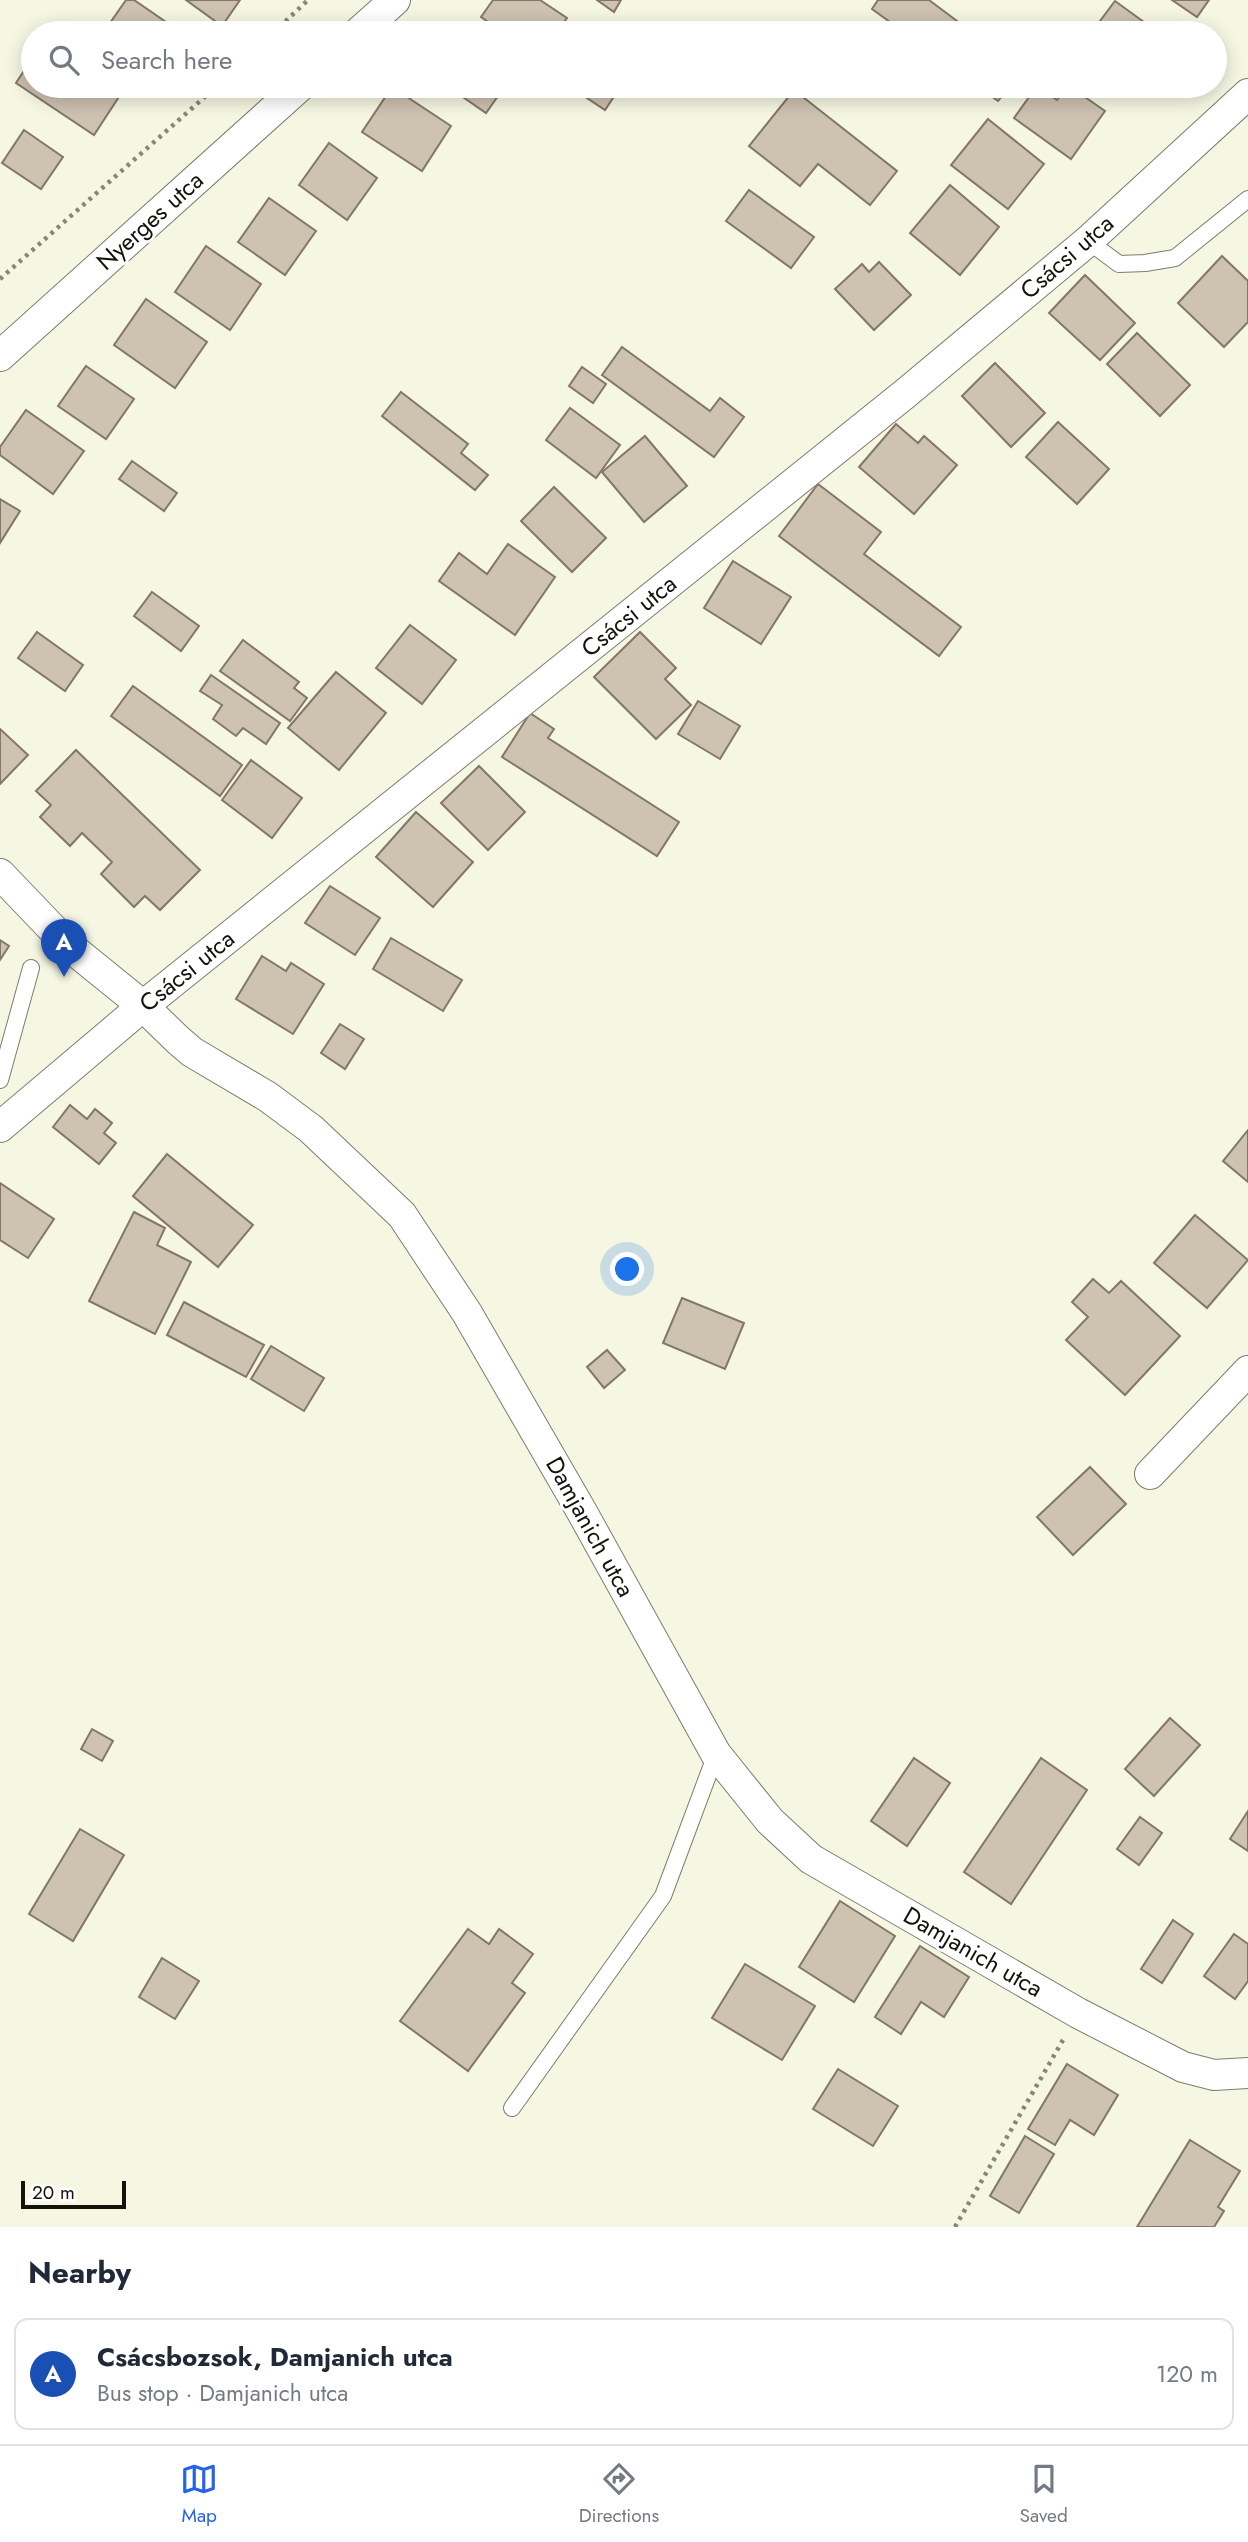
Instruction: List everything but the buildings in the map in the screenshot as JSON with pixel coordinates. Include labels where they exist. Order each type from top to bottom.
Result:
[{"type":"street","points":[[371,21],[395,0]]},
{"type":"street","name":"Csácsi utca","points":[[0,1127],[143,1006],[884,410],[1088,241],[1248,94]]},
{"type":"street","name":"Nyerges utca","points":[[0,356],[287,98]]},
{"type":"street","name":"Damjanich utca","points":[[0,874],[69,946],[143,1006],[192,1052],[268,1097],[311,1129],[402,1215],[467,1313],[582,1512],[716,1754],[770,1821],[811,1859],[1078,2013],[1183,2067],[1214,2075],[1248,2073]]},
{"type":"street","points":[[1150,1474],[1248,1371]]},
{"type":"lane","points":[[1088,241],[1118,264],[1175,258],[1248,199]]},
{"type":"lane","points":[[0,1080],[31,968]]},
{"type":"lane","points":[[512,2108],[663,1896],[716,1754]]},
{"type":"path","points":[[286,21],[308,0]]},
{"type":"path","points":[[0,279],[204,98]]},
{"type":"path","points":[[955,2227],[1078,2013]]},
{"type":"place","name":"Csácsbozsok, Damjanich utca","points":[[64,977]]}]
